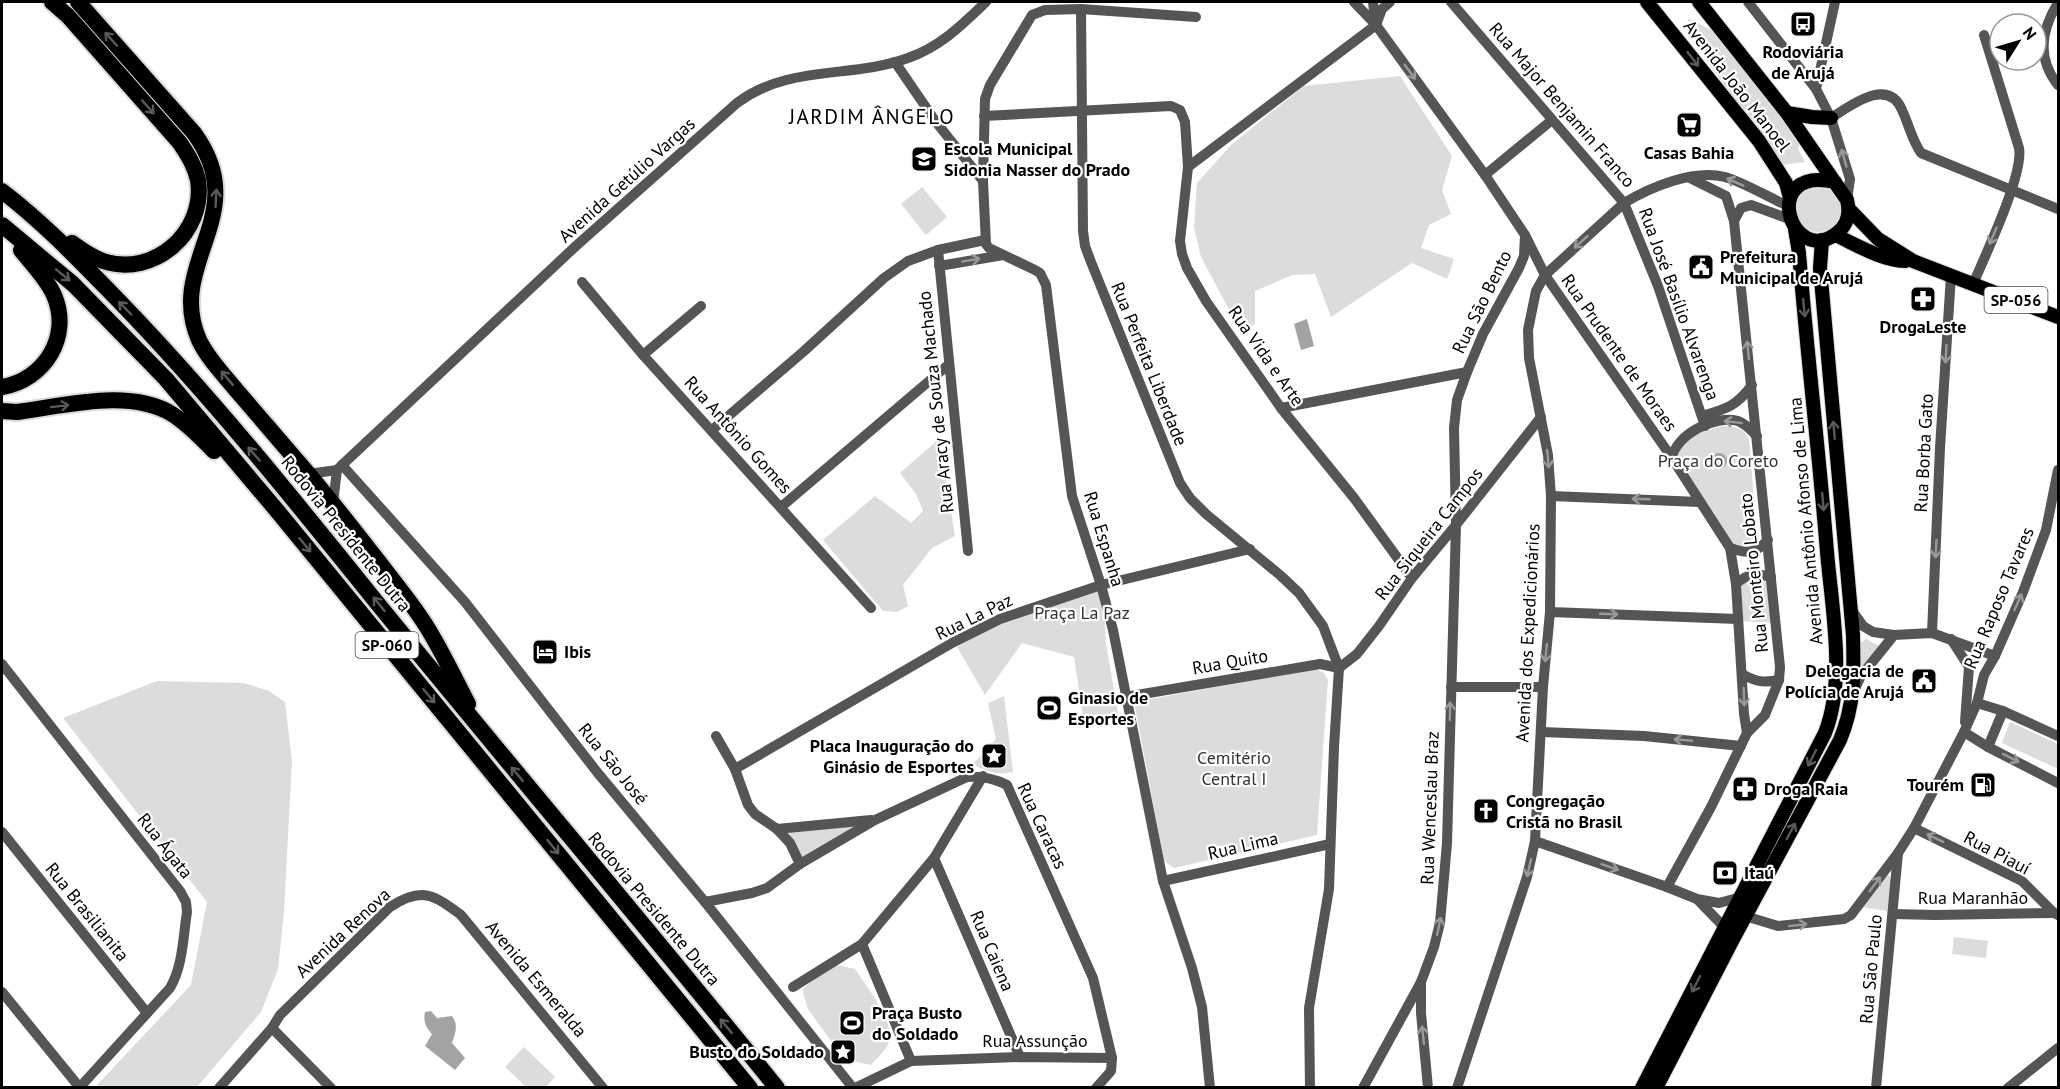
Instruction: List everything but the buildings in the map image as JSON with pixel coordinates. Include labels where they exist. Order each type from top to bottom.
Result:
[{"type":"highway","points":[[18,203],[87,254],[105,262],[125,264],[154,259],[171,249],[186,233],[198,203],[198,181],[192,160],[180,143],[68,16],[52,2]]},
{"type":"highway","points":[[78,2],[194,133],[208,154],[215,175],[216,197],[213,219],[192,282],[191,306],[195,330],[210,359],[333,503],[424,623],[482,731]]},
{"type":"highway","name":"Rodovia Presidente Dutra","points":[[2,191],[18,203],[87,268],[179,366],[294,500],[777,1088]]},
{"type":"highway","points":[[2,225],[49,285],[57,302],[60,322],[54,350],[43,366],[28,378],[2,387]]},
{"type":"highway","name":"Rodovia Presidente Dutra","points":[[2,225],[73,284],[166,379],[279,513],[750,1088]]},
{"type":"highway","points":[[2,411],[17,412],[113,400],[136,401],[159,407],[189,427],[279,513]]},
{"type":"main road","name":"Avenida João Manoel","points":[[1647,2],[1760,141],[1786,183],[1790,213]]},
{"type":"main road","name":"Avenida João Manoel","points":[[1699,2],[1787,113],[1834,182]]},
{"type":"main road","points":[[1787,113],[1831,118]]},
{"type":"main road","points":[[1790,213],[1794,191],[1808,181],[1816,179],[1834,182]]},
{"type":"main road","name":"SP-056","points":[[1834,182],[1848,204],[1878,239],[1913,261],[2058,317]]},
{"type":"main road","points":[[1828,238],[1842,229],[1847,220],[1848,204]]},
{"type":"main road","name":"SP-056","points":[[1790,213],[1803,236],[1812,240],[1828,238],[1897,260],[1913,261]]},
{"type":"main road","name":"Avenida Antônio Afonso de Lima","points":[[1642,1088],[1713,964],[1745,916],[1757,879],[1832,716],[1836,686],[1832,609],[1799,253],[1790,213]]},
{"type":"main road","name":"Avenida Antônio Afonso de Lima","points":[[1656,1088],[1713,964],[1725,928],[1741,897],[1757,879],[1840,740],[1848,721],[1853,694],[1853,645],[1820,268],[1828,238]]},
{"type":"main road","points":[[1832,609],[1850,608]]},
{"type":"main road","points":[[1825,733],[1840,740]]},
{"type":"street","name":"Avenida Getúlio Vargas","points":[[339,468],[577,245],[746,96],[785,79],[895,62],[920,54],[963,25],[986,2]]},
{"type":"street","name":"Rua Prudente de Moraes","points":[[1354,2],[1376,25],[1485,176],[1525,235],[1545,275],[1672,458],[1730,548],[1736,584],[1747,733]]},
{"type":"street","points":[[1373,2],[1376,25]]},
{"type":"street","points":[[1188,167],[1376,25],[1382,9],[1390,2]]},
{"type":"street","name":"Rua Major Benjamin Franco","points":[[1451,2],[1624,203]]},
{"type":"street","points":[[1748,2],[1816,89],[1831,118],[1850,179],[1848,204]]},
{"type":"street","points":[[1816,89],[1835,2]]},
{"type":"street","points":[[2058,3],[2052,12],[2045,34],[2043,52],[2046,66],[2058,85]]},
{"type":"street","points":[[712,430],[803,352],[884,278],[908,261],[938,250],[985,240],[983,181],[985,99],[990,85],[1028,20],[1036,12],[1081,9],[1196,17]]},
{"type":"street","name":"Rua Perfeita Liberdade","points":[[1081,9],[1083,231],[1090,262],[1180,483],[1190,498],[1206,514],[1280,574],[1299,593],[1323,626],[1339,668]]},
{"type":"street","points":[[1973,284],[2011,189],[2020,160],[1984,35]]},
{"type":"street","points":[[895,62],[936,122],[983,181]]},
{"type":"street","points":[[1831,118],[1864,98],[1879,93],[1892,96],[1901,106],[1915,144],[1921,153],[2058,209]]},
{"type":"street","name":"Rua Vida e Arte","points":[[1083,111],[1171,106],[1180,110],[1185,122],[1188,167],[1180,241],[1184,261],[1206,301],[1281,408],[1354,498],[1412,578]]},
{"type":"street","points":[[984,116],[1083,111]]},
{"type":"street","points":[[1485,176],[1552,120]]},
{"type":"street","name":"Avenida dos Expedicionários","points":[[1457,1088],[1527,877],[1535,841],[1543,687],[1550,612],[1551,496],[1548,455],[1529,358],[1528,330],[1536,291],[1545,275],[1624,203],[1639,194],[1687,176],[1724,177],[1790,213]]},
{"type":"street","name":"Rua Monteiro Lobato","points":[[1687,176],[1726,196],[1734,221],[1752,385],[1780,667],[1779,680],[1765,716],[1747,733]]},
{"type":"street","name":"Rua José Basílio Alvarenga","points":[[1624,203],[1658,286],[1703,421]]},
{"type":"street","points":[[1734,221],[1741,208],[1751,205],[1790,213]]},
{"type":"street","name":"Rua São Bento","points":[[1456,525],[1454,428],[1457,400],[1483,334],[1524,256],[1525,235]]},
{"type":"street","name":"Rua Espanha","points":[[985,240],[989,248],[1040,273],[1046,285],[1072,496],[1113,630],[1163,881],[1192,968],[1202,1007],[1210,1088]]},
{"type":"street","name":"Rua Aracy de Souza Machado","points":[[938,250],[968,551]]},
{"type":"street","points":[[939,266],[1003,255]]},
{"type":"street","name":"Rua Borba Gato","points":[[1932,633],[1940,448],[1951,275]]},
{"type":"street","name":"Rua Antônio Gomes","points":[[582,282],[643,354],[871,608]]},
{"type":"street","points":[[643,354],[701,306]]},
{"type":"street","points":[[781,507],[948,365]]},
{"type":"street","points":[[1281,408],[1467,372]]},
{"type":"street","points":[[1672,458],[1673,450],[1678,443],[1703,421],[1742,400],[1752,385]]},
{"type":"street","name":"Rua Siqueira Campos","points":[[1339,668],[1357,654],[1412,578],[1541,417]]},
{"type":"street","points":[[1703,421],[1737,421],[1743,423],[1757,436]]},
{"type":"street","points":[[308,474],[339,468],[333,503]]},
{"type":"street","name":"Rua São José","points":[[339,468],[465,602],[597,772],[854,1088]]},
{"type":"street","name":"Rua Raposo Tavares","points":[[1745,916],[1778,926],[1844,919],[1851,915],[1898,853],[1914,828],[1977,704],[1984,675],[1995,656],[2023,592],[2046,530],[2058,470]]},
{"type":"street","points":[[1551,496],[1700,502]]},
{"type":"street","name":"Rua Wenceslau Braz","points":[[1428,1088],[1421,1013],[1421,982],[1434,947],[1443,901],[1447,843],[1456,525]]},
{"type":"street","points":[[1730,548],[1740,552],[1754,551],[1768,540]]},
{"type":"street","name":"Rua La Paz","points":[[735,769],[952,644],[1000,619],[1101,585],[1250,549]]},
{"type":"street","points":[[1736,584],[1748,574],[1757,573],[1771,577]]},
{"type":"street","points":[[1850,608],[1863,626],[1873,632],[1894,635],[1932,633],[1995,656]]},
{"type":"street","points":[[1550,612],[1738,618]]},
{"type":"street","points":[[1853,694],[1861,676],[1894,635]]},
{"type":"street","points":[[1951,639],[1969,667],[1984,675]]},
{"type":"street","name":"Rua Ágata","points":[[2,664],[180,891],[186,902],[178,971],[170,988],[80,1087]]},
{"type":"street","name":"Rua Quito","points":[[1125,697],[1320,664],[1339,668]]},
{"type":"street","points":[[1969,667],[1964,732],[2058,783]]},
{"type":"street","points":[[1310,1088],[1310,1008],[1329,889],[1339,668]]},
{"type":"street","points":[[1742,674],[1759,682],[1779,680]]},
{"type":"street","points":[[1451,687],[1543,687]]},
{"type":"street","points":[[1977,704],[2003,711],[2058,736]]},
{"type":"street","points":[[1988,747],[2003,711]]},
{"type":"street","points":[[1542,732],[1644,736],[1741,746]]},
{"type":"street","points":[[1667,887],[1711,807],[1747,733]]},
{"type":"street","points":[[716,736],[735,769],[748,805],[755,814],[777,829],[790,843],[796,851],[800,864]]},
{"type":"street","points":[[705,902],[767,888],[800,864],[874,820],[967,777],[983,776]]},
{"type":"street","points":[[794,987],[862,944],[934,858],[983,776]]},
{"type":"street","name":"Rua Caracas","points":[[983,776],[1007,785],[1093,978],[1112,1058]]},
{"type":"street","points":[[777,829],[874,820]]},
{"type":"street","name":"Rua Piauí","points":[[1914,828],[2022,881],[2056,914]]},
{"type":"street","name":"Rua Brasilianita","points":[[2,832],[147,1013]]},
{"type":"street","points":[[1535,841],[1697,899],[1723,903],[1741,897]]},
{"type":"street","name":"Rua Lima","points":[[1163,881],[1330,844]]},
{"type":"street","name":"Rua São Paulo","points":[[1876,1088],[1898,853]]},
{"type":"street","name":"Rua Caiena","points":[[934,858],[1020,1057]]},
{"type":"street","name":"Avenida Renova","points":[[219,1088],[272,1028],[280,1015],[390,907],[403,898],[419,895],[438,898]]},
{"type":"street","name":"Avenida Esmeralda","points":[[438,898],[461,915],[603,1088]]},
{"type":"street","points":[[1697,899],[1725,928]]},
{"type":"street","name":"Rua Maranhão","points":[[1893,914],[2056,914]]},
{"type":"street","points":[[862,944],[911,1061]]},
{"type":"street","points":[[1363,1088],[1421,982]]},
{"type":"street","points":[[2,992],[80,1087]]},
{"type":"street","points":[[272,1028],[331,1088]]},
{"type":"street","points":[[2008,1088],[2058,1048]]},
{"type":"street","name":"Rua Assunção","points":[[854,1088],[911,1061],[1020,1057],[1112,1058]]},
{"type":"street","points":[[1096,1088],[1111,1071],[1112,1058]]},
{"type":"green space","points":[[1687,18],[1718,33],[1801,141],[1798,149],[1805,162],[1782,165],[1707,61]]},
{"type":"green space","points":[[1400,76],[1452,156],[1442,190],[1451,214],[1429,225],[1421,248],[1454,259],[1447,279],[1412,263],[1331,317],[1315,274],[1292,275],[1255,291],[1255,324],[1241,332],[1201,257],[1194,228],[1197,183],[1231,145],[1304,86]]},
{"type":"green space","points":[[1818,186],[1834,193],[1841,209],[1834,225],[1818,232],[1802,225],[1795,209],[1802,193]]},
{"type":"green space","points":[[922,187],[947,217],[926,235],[901,204]]},
{"type":"green space","name":"Praça do Coreto","points":[[1722,426],[1738,428],[1749,439],[1757,538],[1753,546],[1747,549],[1734,546],[1679,460],[1678,452],[1686,441],[1700,433]]},
{"type":"green space","points":[[939,439],[955,536],[932,548],[903,585],[908,606],[897,612],[883,611],[823,540],[875,496],[911,523],[923,511],[916,494],[900,473]]},
{"type":"green space","points":[[1748,580],[1767,580],[1771,623],[1743,621],[1741,585]]},
{"type":"green space","name":"Praça La Paz","points":[[1097,584],[1104,613],[1106,644],[1119,719],[1084,723],[1074,657],[1022,643],[985,695],[957,647],[1004,620]]},
{"type":"green space","points":[[1866,639],[1879,646],[1865,669],[1858,665],[1854,648]]},
{"type":"green space","name":"Cemitério Central I","points":[[1317,669],[1324,673],[1328,680],[1317,835],[1174,868],[1164,861],[1134,702]]},
{"type":"green space","points":[[157,681],[244,683],[269,691],[285,702],[292,761],[284,912],[278,969],[261,1012],[197,1087],[99,1087],[97,1085],[191,985],[207,902],[63,718]]},
{"type":"green space","points":[[1004,696],[1013,772],[997,773],[973,764],[996,739],[988,703]]},
{"type":"green space","points":[[2010,722],[2058,744],[2058,769],[2002,743]]},
{"type":"green space","points":[[858,824],[803,858],[789,833]]},
{"type":"green space","points":[[1886,873],[1892,879],[1887,911],[1862,907]]},
{"type":"green space","points":[[1954,937],[1988,941],[1986,958],[1952,954]]},
{"type":"green space","name":"Praça Busto do Soldado","points":[[837,965],[855,969],[879,1005],[888,1025],[890,1034],[888,1045],[871,1065],[844,1059],[808,1009],[802,990],[818,975]]},
{"type":"green space","points":[[524,1047],[555,1077],[546,1087],[526,1087],[505,1067]]},
{"type":"shaded area","points":[[1307,319],[1314,346],[1301,350],[1294,324]]},
{"type":"shaded area","points":[[1716,453],[1722,453],[1727,461],[1725,467],[1716,469],[1711,464],[1711,458]]},
{"type":"shaded area","points":[[431,1011],[437,1018],[452,1016],[454,1020],[456,1030],[452,1043],[465,1058],[455,1070],[425,1046],[432,1034],[424,1019],[425,1012]]},
{"type":"place","name":"Rodoviária de Arujá","points":[[1803,24]]},
{"type":"place","name":"Casas Bahia","points":[[1689,125]]},
{"type":"place","name":"Escola Municipal Sidonia Nasser do Prado","points":[[924,159]]},
{"type":"place","name":"Prefeitura Municipal de Arujá","points":[[1701,267]]},
{"type":"place","name":"DrogaLeste","points":[[1923,299]]},
{"type":"place","name":"Ibis","points":[[545,652]]},
{"type":"place","name":"Delegacia de Polícia de Arujá","points":[[1924,681]]},
{"type":"place","name":"Ginasio de Esportes","points":[[1049,708]]},
{"type":"place","name":"Placa Inauguração do Ginásio de Esportes","points":[[994,756]]},
{"type":"place","name":"Tourém","points":[[1983,785]]},
{"type":"place","name":"Droga Raia","points":[[1745,789]]},
{"type":"place","name":"Congregação Cristã no Brasil","points":[[1486,811]]},
{"type":"place","name":"Itaú","points":[[1725,873]]},
{"type":"place","name":"Praça Busto do Soldado","points":[[852,1023]]},
{"type":"place","name":"Busto do Soldado","points":[[843,1052]]},
{"type":"district","name":"JARDIM ÂNGELO","points":[[872,117]]}]
